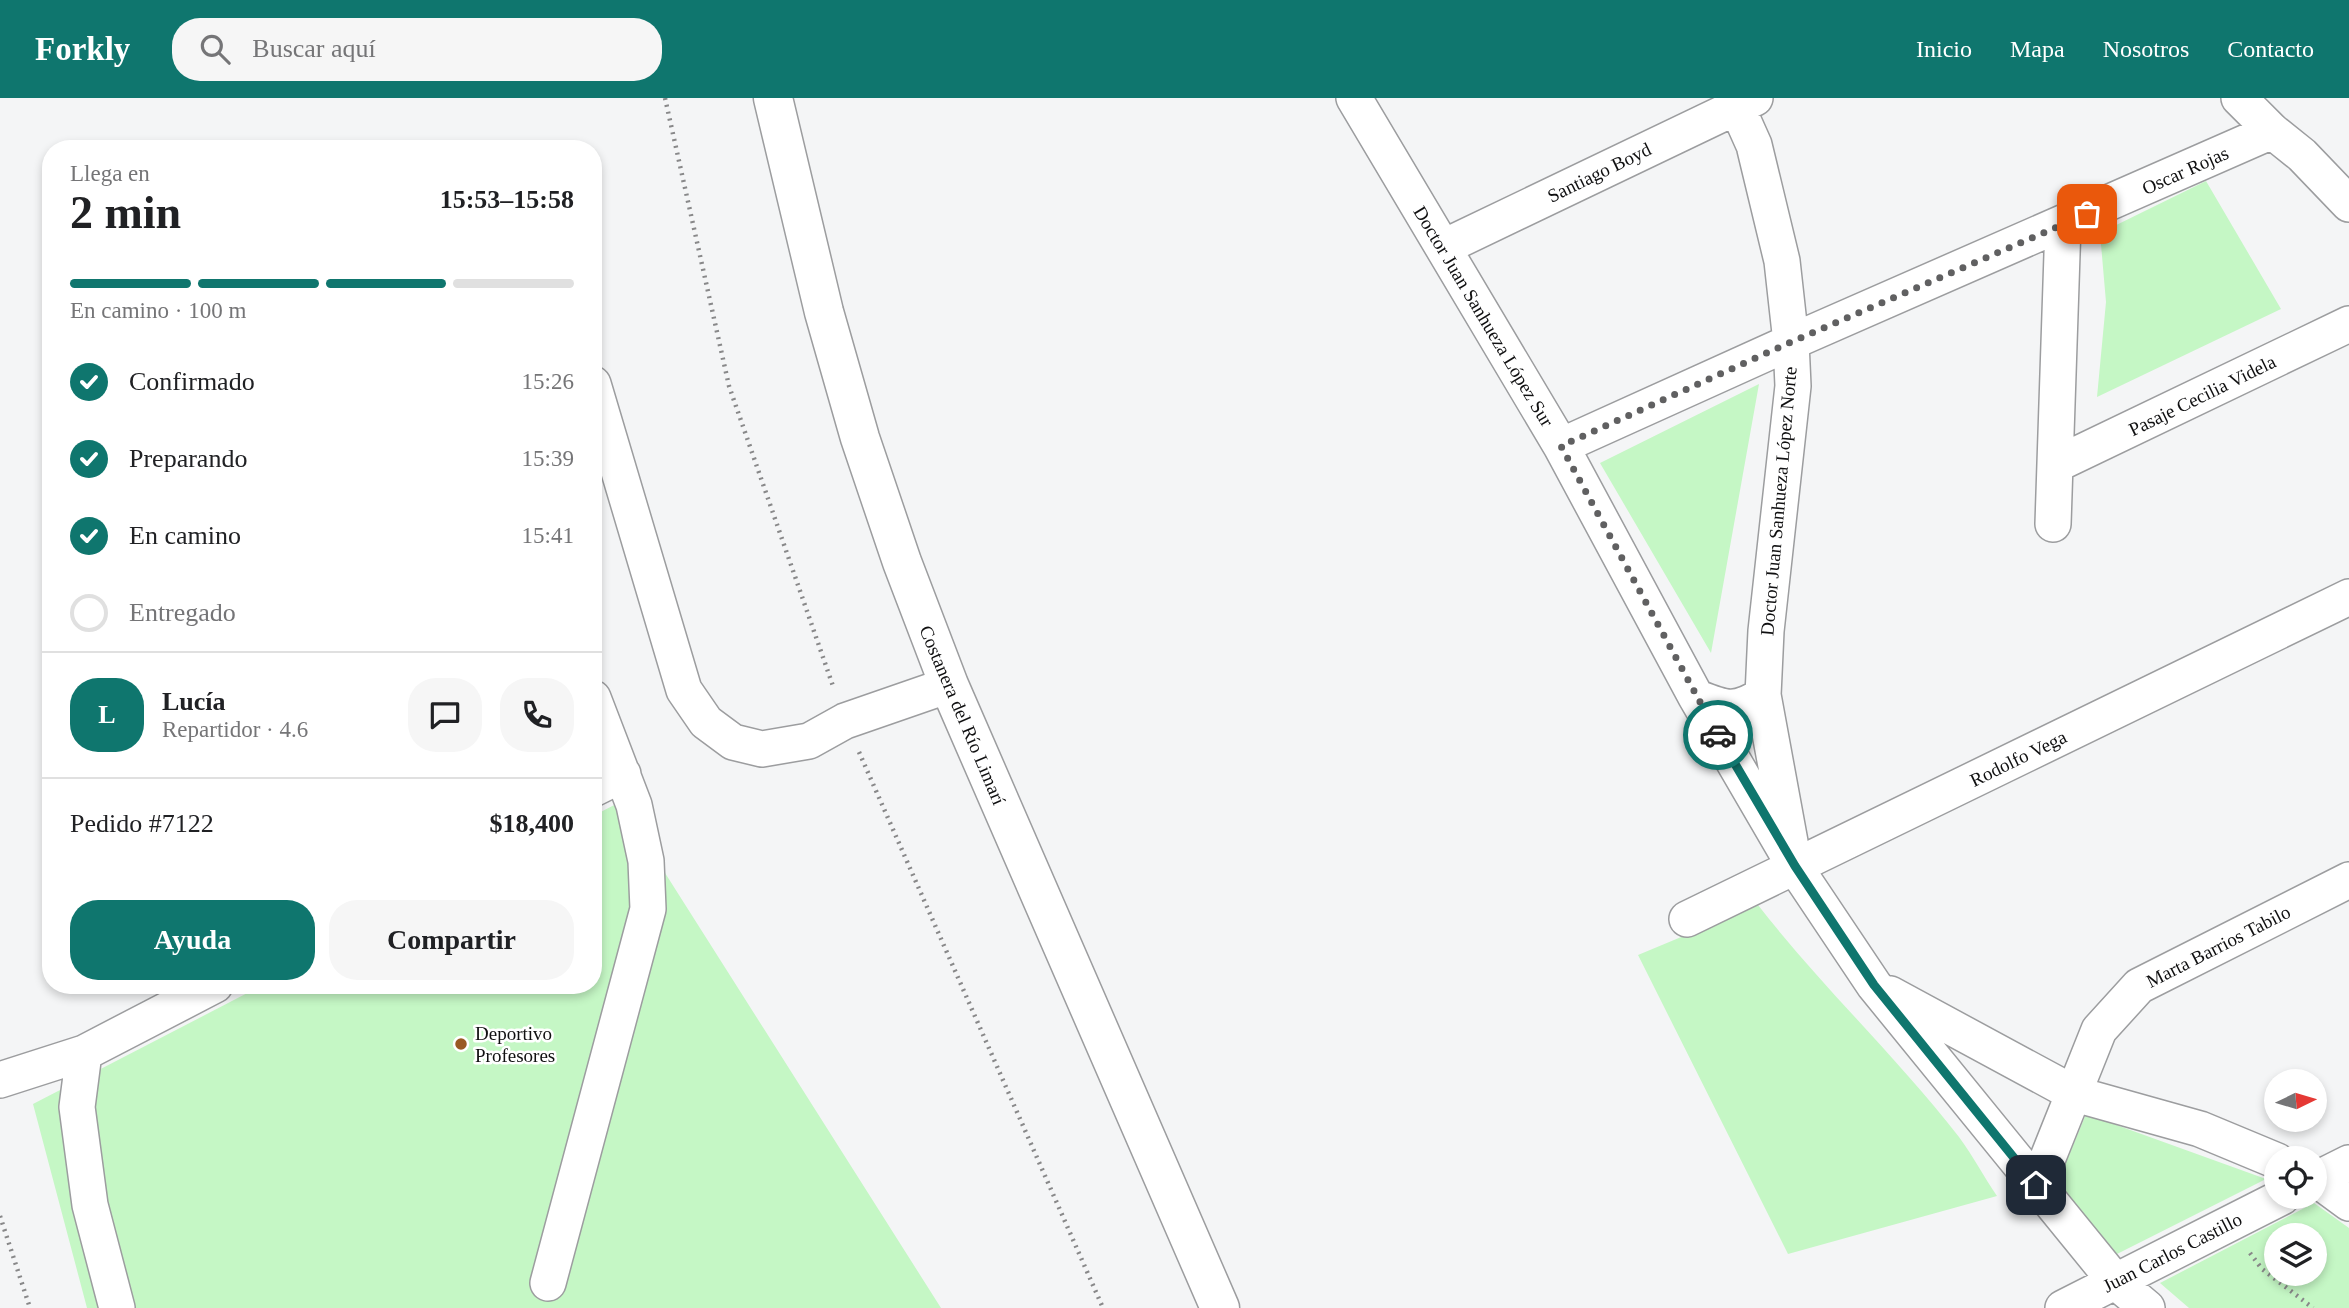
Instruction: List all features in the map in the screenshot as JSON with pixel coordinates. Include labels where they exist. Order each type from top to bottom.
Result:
[{"type":"highway","name":"Costanera del Río Limarí","points":[[773,98],[820,299],[860,438],[902,562],[948,685],[1220,1308]]},
{"type":"street","name":"Doctor Juan Sanhueza López Sur","points":[[1354,98],[1561,446],[1696,697],[1795,866],[1874,985]]},
{"type":"street","points":[[2239,98],[2272,131],[2302,155],[2349,204]]},
{"type":"street","name":"Santiago Boyd","points":[[1444,247],[1742,101]]},
{"type":"street","name":"Doctor Juan Sanhueza López Norte","points":[[1742,101],[1782,261],[1791,342],[1793,386],[1766,631],[1763,695],[1795,866]]},
{"type":"street","name":"Oscar Rojas","points":[[1561,446],[2272,131]]},
{"type":"street","points":[[2053,524],[2063,224]]},
{"type":"street","name":"Pasaje Cecilia Videla","points":[[2055,465],[2349,324]]},
{"type":"street","points":[[602,414],[684,690],[706,722],[733,742],[762,749],[809,741],[845,721],[948,685]]},
{"type":"street","name":"Rodolfo Vega","points":[[1687,919],[2349,597]]},
{"type":"street","points":[[1696,697],[1724,708],[1743,708],[1763,695]]},
{"type":"street","points":[[548,1283],[648,909],[646,861],[634,804],[608,782],[602,748]]},
{"type":"street","name":"Marta Barrios Tabilo","points":[[2036,1185],[2099,1030],[2139,986],[2349,880]]},
{"type":"street","points":[[1874,985],[2075,1094],[2200,1129],[2264,1156]]},
{"type":"street","points":[[1874,985],[2115,1281],[2147,1308]]},
{"type":"street","points":[[0,1080],[84,1053],[198,994]]},
{"type":"street","points":[[84,1053],[77,1107],[90,1205],[117,1308]]},
{"type":"street","points":[[2327,1174],[2349,1163]]},
{"type":"street","points":[[2327,1187],[2349,1203]]},
{"type":"street","name":"Juan Carlos Castillo","points":[[2063,1308],[2264,1206]]},
{"type":"path","points":[[0,1216],[30,1308]]},
{"type":"path","points":[[2232,1222],[2240,1240],[2262,1269],[2313,1308]]},
{"type":"green space","points":[[2206,181],[2281,309],[2097,397],[2106,302],[2100,233]]},
{"type":"green space","points":[[1759,384],[1711,653],[1600,463]]},
{"type":"green space","name":"Deportivo Profesores","points":[[620,802],[941,1308],[87,1308],[33,1104],[246,994],[602,994],[602,811]]},
{"type":"green space","points":[[1758,905],[1935,1107],[1964,1144],[1997,1196],[1788,1254],[1638,955]]},
{"type":"green space","points":[[2086,1114],[2264,1178],[2115,1255],[2055,1189]]},
{"type":"green space","points":[[2302,1209],[2322,1209],[2349,1228],[2349,1308],[2189,1308],[2160,1283],[2264,1229],[2264,1286],[2327,1286],[2327,1223],[2276,1223]]},
{"type":"way so far","points":[[1718,735],[1561,446],[1791,342],[2087,214]]},
{"type":"place","name":"Deportivo Profesores","points":[[461,1044]]},
{"type":"route","points":[[1718,735],[1795,866],[1874,985],[2036,1185]]}]
